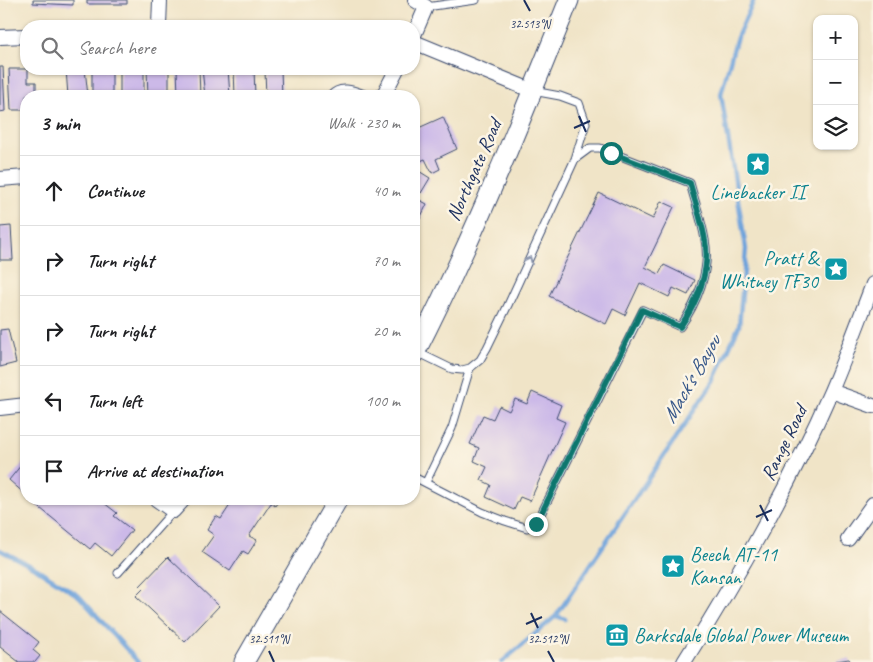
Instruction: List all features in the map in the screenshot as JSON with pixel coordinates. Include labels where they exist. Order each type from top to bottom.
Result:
[{"type":"main road","name":"Northgate Road","points":[[420,342],[478,219],[569,0]]},
{"type":"main road","points":[[244,662],[335,505]]},
{"type":"street","points":[[159,20],[160,0]]},
{"type":"street","points":[[417,20],[421,3]]},
{"type":"street","points":[[0,37],[20,36]]},
{"type":"street","points":[[420,44],[532,91]]},
{"type":"street","points":[[386,90],[394,75]]},
{"type":"street","points":[[0,178],[20,177]]},
{"type":"street","name":"Range Road","points":[[684,662],[729,591],[783,492],[830,391],[873,284]]},
{"type":"street","points":[[830,391],[873,406]]},
{"type":"street","points":[[0,408],[20,406]]},
{"type":"street","points":[[848,539],[873,504]]},
{"type":"street","points":[[164,505],[173,511],[178,505]]},
{"type":"lane","points":[[421,3],[476,0]]},
{"type":"lane","points":[[420,355],[452,369],[462,370],[470,368],[480,360],[508,305],[575,159],[586,123],[578,103],[560,96],[532,91]]},
{"type":"lane","points":[[420,480],[505,522],[527,528],[536,524],[642,310],[680,327],[690,313],[706,268],[706,242],[690,183],[600,148],[590,148],[575,159]]},
{"type":"lane","points":[[426,482],[452,428],[470,368]]},
{"type":"lane","points":[[118,573],[173,511]]},
{"type":"building","points":[[33,0],[73,0],[73,5],[33,3]]},
{"type":"building","points":[[87,0],[127,0],[127,4],[87,4]]},
{"type":"building","points":[[0,67],[3,67],[5,111],[0,112]]},
{"type":"building","points":[[9,69],[20,69],[20,75],[28,75],[28,82],[36,82],[36,90],[20,90],[20,110],[11,110]]},
{"type":"building","points":[[66,75],[86,75],[87,90],[68,90]]},
{"type":"building","points":[[92,75],[112,75],[112,90],[92,90]]},
{"type":"building","points":[[120,75],[144,75],[144,90],[120,90]]},
{"type":"building","points":[[147,75],[169,75],[169,90],[148,90]]},
{"type":"building","points":[[177,75],[199,75],[200,90],[178,90]]},
{"type":"building","points":[[203,75],[228,75],[230,90],[204,90]]},
{"type":"building","points":[[234,75],[254,75],[255,90],[235,90]]},
{"type":"building","points":[[265,75],[281,75],[282,90],[266,90]]},
{"type":"building","points":[[443,117],[457,149],[436,159],[440,169],[432,173],[425,159],[420,161],[420,127]]},
{"type":"building","points":[[420,172],[430,178],[420,192]]},
{"type":"building","points":[[599,193],[653,219],[661,201],[674,207],[645,267],[659,274],[664,265],[695,280],[688,295],[673,288],[669,297],[640,283],[625,315],[613,309],[606,324],[549,296]]},
{"type":"building","points":[[420,200],[427,204],[420,219]]},
{"type":"building","points":[[11,226],[13,260],[0,260],[0,227]]},
{"type":"building","points":[[8,329],[16,363],[0,367],[0,330]]},
{"type":"building","points":[[532,392],[561,405],[556,418],[565,422],[530,501],[520,497],[514,510],[486,497],[491,485],[481,480],[487,467],[474,461],[479,448],[470,444],[483,415],[493,419],[499,406],[509,411],[515,399],[527,404]]},
{"type":"building","points":[[20,466],[20,490],[9,480]]},
{"type":"building","points":[[36,505],[107,505],[117,513],[114,516],[132,530],[111,556],[95,543],[90,549]]},
{"type":"building","points":[[230,505],[270,505],[249,536],[257,540],[248,554],[243,551],[230,571],[202,552],[214,535],[207,530],[216,516],[221,519]]},
{"type":"building","points":[[168,557],[219,606],[185,642],[136,596],[143,589],[140,586]]},
{"type":"building","points":[[0,611],[39,642],[33,650],[40,656],[35,662],[19,662],[0,647]]},
{"type":"building","points":[[849,659],[851,662],[836,662],[836,661]]},
{"type":"waterway","name":"Mack's Bayou","points":[[502,662],[556,616],[714,381],[739,326],[746,249],[721,94],[736,40],[754,0]]},
{"type":"waterway","name":"Mack's Bayou","points":[[0,550],[37,569],[79,596],[138,662]]},
{"type":"waterway","points":[[556,616],[565,619]]},
{"type":"place","name":"Linebacker II","points":[[758,164]]},
{"type":"place","name":"Pratt & Whitney TF30","points":[[836,269]]},
{"type":"place","name":"Beech AT-11 Kansan","points":[[673,566]]},
{"type":"place","name":"Barksdale Global Power Museum","points":[[617,635]]},
{"type":"route","points":[[536,524],[642,310],[680,327],[690,313],[706,268],[706,242],[690,183],[611,153]]}]
